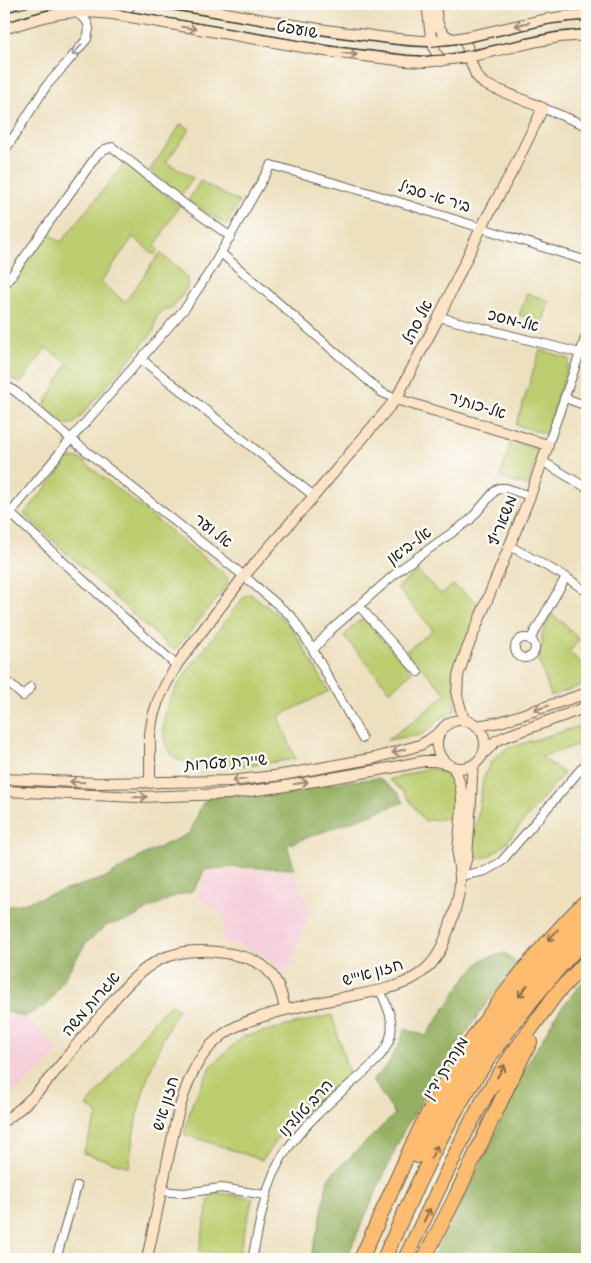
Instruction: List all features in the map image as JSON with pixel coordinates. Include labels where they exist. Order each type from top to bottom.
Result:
[{"type":"highway","points":[[361,1259],[430,1110],[454,1068],[519,976],[587,900]]},
{"type":"highway","name":"מנהרת ידין","points":[[370,1259],[413,1164],[456,1086],[493,1030],[528,984],[587,919]]},
{"type":"highway","name":"מנהרת ידין","points":[[384,1259],[424,1170],[445,1130],[489,1057],[538,992],[587,937]]},
{"type":"highway","points":[[405,1259],[449,1166],[486,1095],[509,1059],[556,994],[587,962]]},
{"type":"highway","points":[[424,1259],[455,1198],[524,1051],[587,962]]},
{"type":"street","points":[[4,7],[14,4]]},
{"type":"street","name":"שועפט","points":[[174,4],[334,31],[414,40],[457,38],[556,17],[587,15]]},
{"type":"street","points":[[427,4],[432,40],[437,55],[442,61]]},
{"type":"street","points":[[435,4],[439,28],[444,34],[457,38],[467,46],[476,75],[484,84],[587,126]]},
{"type":"street","points":[[113,14],[120,13],[129,5],[134,15],[141,19]]},
{"type":"street","points":[[4,152],[46,85],[87,39],[90,30],[88,24],[85,19],[75,12]]},
{"type":"street","name":"שועפט","points":[[4,29],[63,13],[113,14],[331,52],[406,61],[442,61],[545,40],[587,35]]},
{"type":"street","points":[[414,40],[424,33],[429,20]]},
{"type":"street","name":"אל סהל","points":[[150,783],[150,734],[153,716],[158,701],[177,666],[244,576],[396,399],[543,108]]},
{"type":"street","points":[[4,286],[97,155],[105,149],[112,147],[230,237],[186,307],[4,521]]},
{"type":"street","name":"ביר א- סביל","points":[[230,237],[271,165],[362,191],[587,261]]},
{"type":"street","points":[[221,253],[381,392],[396,399]]},
{"type":"street","name":"אל-מסכ","points":[[438,317],[580,353]]},
{"type":"street","name":"משאריף","points":[[464,720],[456,696],[458,676],[465,654],[530,496],[587,333]]},
{"type":"street","points":[[141,359],[314,496]]},
{"type":"street","name":"אל וער","points":[[4,384],[244,576],[292,617],[313,650],[362,738]]},
{"type":"street","points":[[565,398],[587,406]]},
{"type":"street","name":"אל-כות'ר","points":[[396,399],[548,445]]},
{"type":"street","points":[[542,462],[587,488]]},
{"type":"street","name":"אל-ביאן","points":[[313,650],[331,630],[402,568],[470,520],[499,488],[506,488],[530,496]]},
{"type":"street","points":[[10,513],[177,666]]},
{"type":"street","points":[[510,546],[566,577],[587,592]]},
{"type":"street","points":[[530,640],[566,577]]},
{"type":"street","points":[[359,606],[418,672]]},
{"type":"street","points":[[4,679],[23,696],[31,687]]},
{"type":"street","points":[[477,726],[500,722],[587,693]]},
{"type":"street","points":[[485,752],[485,737],[482,731],[471,722],[464,720],[452,722],[438,736],[438,752],[442,758],[451,766],[461,769],[468,768],[481,759],[496,741],[587,707]]},
{"type":"street","name":"שיירת עטרות","points":[[4,779],[98,783],[230,781],[282,775],[375,758],[420,745],[430,740],[442,730]]},
{"type":"street","name":"שיירת עטרות","points":[[4,791],[137,797],[228,794],[372,772],[424,761],[435,761],[451,766]]},
{"type":"street","points":[[460,876],[485,872],[501,862],[587,762]]},
{"type":"street","name":"חזון אי\"ש","points":[[460,876],[467,857],[474,765]]},
{"type":"street","name":"חזון אי\"ש","points":[[285,1010],[393,987],[414,978],[436,958],[444,942],[456,907],[460,876],[458,850],[463,797],[460,780],[451,766]]},
{"type":"street","name":"אגרות משה","points":[[4,1121],[23,1106],[49,1080],[127,985],[163,958],[184,952],[203,951],[235,955],[255,961],[263,966],[274,978],[283,996],[285,1010]]},
{"type":"street","name":"הרב טולדנו","points":[[252,1259],[266,1195],[277,1166],[294,1140],[317,1115],[374,1062],[387,1044],[391,1035],[392,1025],[380,990]]},
{"type":"street","name":"חזון איש","points":[[147,1259],[176,1121],[192,1075],[203,1055],[218,1038],[230,1030],[256,1018],[285,1010]]},
{"type":"street","points":[[56,1259],[78,1186]]},
{"type":"street","points":[[161,1191],[184,1193],[220,1188],[266,1195]]},
{"type":"shaded area","points":[[250,870],[295,872],[309,911],[293,963],[282,973],[271,961],[257,952],[242,946],[221,943],[225,916],[197,898],[206,872]]},
{"type":"shaded area","points":[[4,1011],[28,1019],[60,1050],[4,1103]]},
{"type":"green space","points":[[181,124],[190,129],[166,162],[193,178],[181,195],[150,170]]},
{"type":"green space","points":[[125,163],[179,206],[155,246],[158,250],[154,255],[133,237],[101,282],[125,302],[160,253],[187,276],[187,288],[172,309],[164,309],[156,318],[154,331],[74,424],[65,424],[44,406],[68,363],[46,348],[21,383],[4,376],[4,294],[48,233],[61,242]]},
{"type":"green space","points":[[200,181],[239,202],[227,225],[188,201]]},
{"type":"green space","points":[[527,293],[549,301],[543,322],[519,315]]},
{"type":"green space","points":[[540,350],[570,359],[546,434],[516,425]]},
{"type":"green space","points":[[511,441],[539,450],[528,486],[500,478]]},
{"type":"green space","points":[[71,458],[80,459],[223,573],[228,579],[226,587],[176,649],[169,647],[24,514]]},
{"type":"green space","points":[[417,571],[441,594],[453,585],[482,606],[456,680],[455,711],[441,718],[421,735],[387,740],[446,694],[406,651],[433,630],[397,588]]},
{"type":"green space","points":[[250,594],[283,619],[293,630],[329,691],[279,716],[295,759],[221,767],[181,761],[172,755],[166,745],[163,731],[164,717],[168,704],[183,677],[244,597]]},
{"type":"green space","points":[[551,614],[565,624],[579,640],[569,652],[587,668],[587,684],[551,696],[539,661],[539,651],[542,647],[542,635]]},
{"type":"green space","points":[[363,620],[412,672],[390,691],[344,636],[357,622]]},
{"type":"green space","points":[[587,724],[587,742],[541,757],[564,773],[504,845],[488,856],[483,858],[475,857],[472,853],[483,779],[491,762],[498,754],[508,748]]},
{"type":"green space","points":[[429,768],[442,772],[453,781],[456,817],[424,821],[403,791],[389,780]]},
{"type":"green space","points":[[378,778],[397,792],[404,802],[287,845],[295,869],[232,867],[204,870],[195,888],[190,892],[154,906],[129,920],[107,925],[86,943],[48,1004],[24,1017],[4,1010],[4,907],[30,901],[107,877],[143,855],[190,833],[201,806],[207,798]]},
{"type":"green space","points":[[505,953],[520,966],[493,994],[438,1074],[403,1132],[346,1259],[310,1259],[320,1222],[328,1178],[395,1114],[372,1080],[387,1065],[405,1029],[426,1036],[468,974],[483,959]]},
{"type":"green space","points":[[587,976],[587,1259],[432,1259],[481,1164],[524,1070],[558,1012]]},
{"type":"green space","points":[[171,1005],[178,1009],[158,1049],[143,1092],[129,1167],[83,1153],[98,1114],[87,1106],[158,1016]]},
{"type":"green space","points":[[332,1015],[349,1074],[327,1094],[290,1121],[262,1160],[184,1134],[192,1104],[211,1066],[242,1037]]},
{"type":"green space","points":[[217,1193],[253,1198],[238,1256],[199,1251],[209,1200],[212,1195]]},
{"type":"tram line","points":[[4,13],[38,4]]},
{"type":"tram line","points":[[136,4],[333,37],[426,47],[465,43],[551,24],[587,21]]},
{"type":"tram line","points":[[4,23],[62,7],[109,8],[332,46],[426,56],[444,55],[553,33],[587,29]]}]
